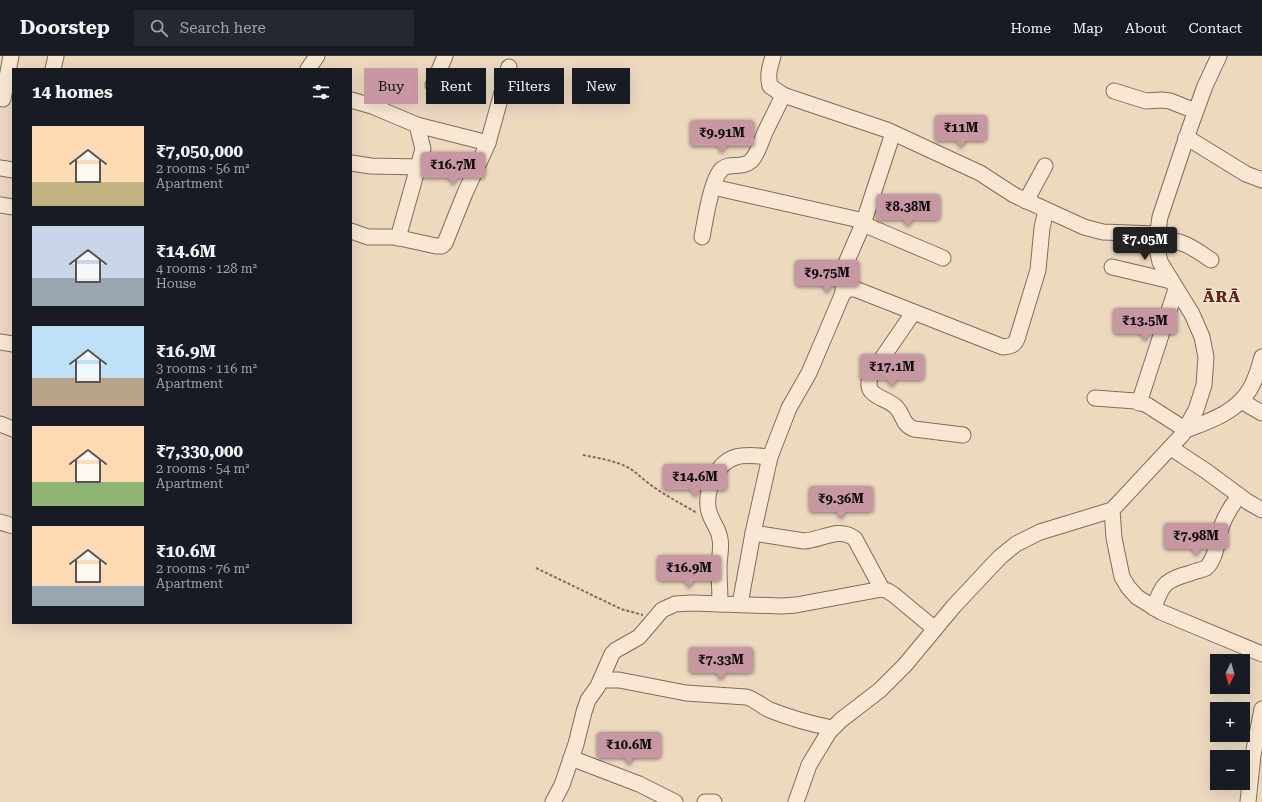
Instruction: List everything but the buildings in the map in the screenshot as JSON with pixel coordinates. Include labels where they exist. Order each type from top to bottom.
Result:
[{"type":"street","points":[[5,100],[11,56]]},
{"type":"street","points":[[309,68],[318,56]]},
{"type":"street","points":[[440,68],[445,56]]},
{"type":"street","points":[[773,56],[768,80],[770,86],[783,95],[875,125],[980,173],[1014,195],[1084,227],[1103,232],[1156,236],[1173,240],[1189,245],[1211,260]]},
{"type":"street","points":[[796,802],[809,765],[832,728],[886,684],[905,665],[954,606],[1000,557],[1016,544],[1050,528],[1112,510],[1171,448],[1186,430],[1201,398],[1205,377],[1205,346],[1198,327],[1160,262],[1157,253],[1156,236],[1164,204],[1195,111],[1219,56]]},
{"type":"street","points":[[352,231],[368,237],[398,238],[436,246],[442,246],[446,243],[465,193],[488,143],[509,67]]},
{"type":"street","points":[[1114,91],[1146,100],[1162,100],[1195,111]]},
{"type":"street","points":[[702,237],[713,187],[717,176],[722,169],[728,166],[741,166],[751,161],[760,147],[783,95]]},
{"type":"street","points":[[352,100],[372,106],[417,125],[488,143]]},
{"type":"street","points":[[398,238],[422,149],[417,125]]},
{"type":"street","points":[[740,604],[753,533],[770,457],[790,408],[808,373],[843,293],[843,280],[846,263],[864,223],[893,133]]},
{"type":"street","points":[[1186,137],[1246,174],[1262,180]]},
{"type":"street","points":[[352,163],[371,166],[418,167]]},
{"type":"street","points":[[1026,201],[1045,166]]},
{"type":"street","points":[[0,168],[12,170]]},
{"type":"street","points":[[713,187],[864,223],[943,258]]},
{"type":"street","points":[[0,205],[12,207]]},
{"type":"street","points":[[843,293],[848,289],[855,289],[1003,347],[1015,344],[1038,270],[1042,228],[1046,210]]},
{"type":"street","points":[[1112,267],[1173,285]]},
{"type":"street","points":[[1139,403],[1173,285]]},
{"type":"street","points":[[913,312],[872,373],[869,380],[871,391],[894,406],[899,411],[908,426],[914,429],[963,435]]},
{"type":"street","points":[[0,342],[12,344]]},
{"type":"street","points":[[1186,430],[1227,412],[1242,401],[1250,388],[1262,357]]},
{"type":"street","points":[[1095,398],[1122,400],[1147,405],[1186,430]]},
{"type":"street","points":[[1242,401],[1262,413]]},
{"type":"street","points":[[0,424],[12,429]]},
{"type":"street","points":[[1171,448],[1206,471],[1239,496],[1262,510]]},
{"type":"street","points":[[720,604],[720,538],[708,507],[708,498],[712,483],[717,472],[723,465],[736,457],[770,457]]},
{"type":"street","points":[[1154,608],[1159,592],[1169,580],[1206,568],[1211,561],[1218,544],[1223,522],[1228,511],[1239,496]]},
{"type":"street","points":[[1112,510],[1114,538],[1122,577],[1137,597],[1154,608],[1262,654]]},
{"type":"street","points":[[0,522],[12,526]]},
{"type":"street","points":[[753,533],[804,541],[836,534],[845,533],[851,535],[855,539],[882,589]]},
{"type":"street","points":[[553,802],[562,785],[576,744],[588,700],[601,680],[612,654],[616,650],[639,637],[656,615],[662,610],[675,604],[706,602],[720,604],[796,605],[882,589],[894,595],[935,629]]},
{"type":"street","points":[[601,680],[619,680],[686,693],[746,697],[754,699],[777,713],[803,722],[832,728]]},
{"type":"street","points":[[1248,802],[1253,755],[1262,709]]},
{"type":"street","points":[[571,758],[639,784],[675,802]]},
{"type":"street","points":[[705,802],[714,802]]},
{"type":"path","points":[[583,455],[614,462],[634,470],[656,488],[697,513]]},
{"type":"path","points":[[536,568],[621,609],[639,615],[656,615]]},
{"type":"district","name":"ĀRĀ","points":[[1222,296]]}]
